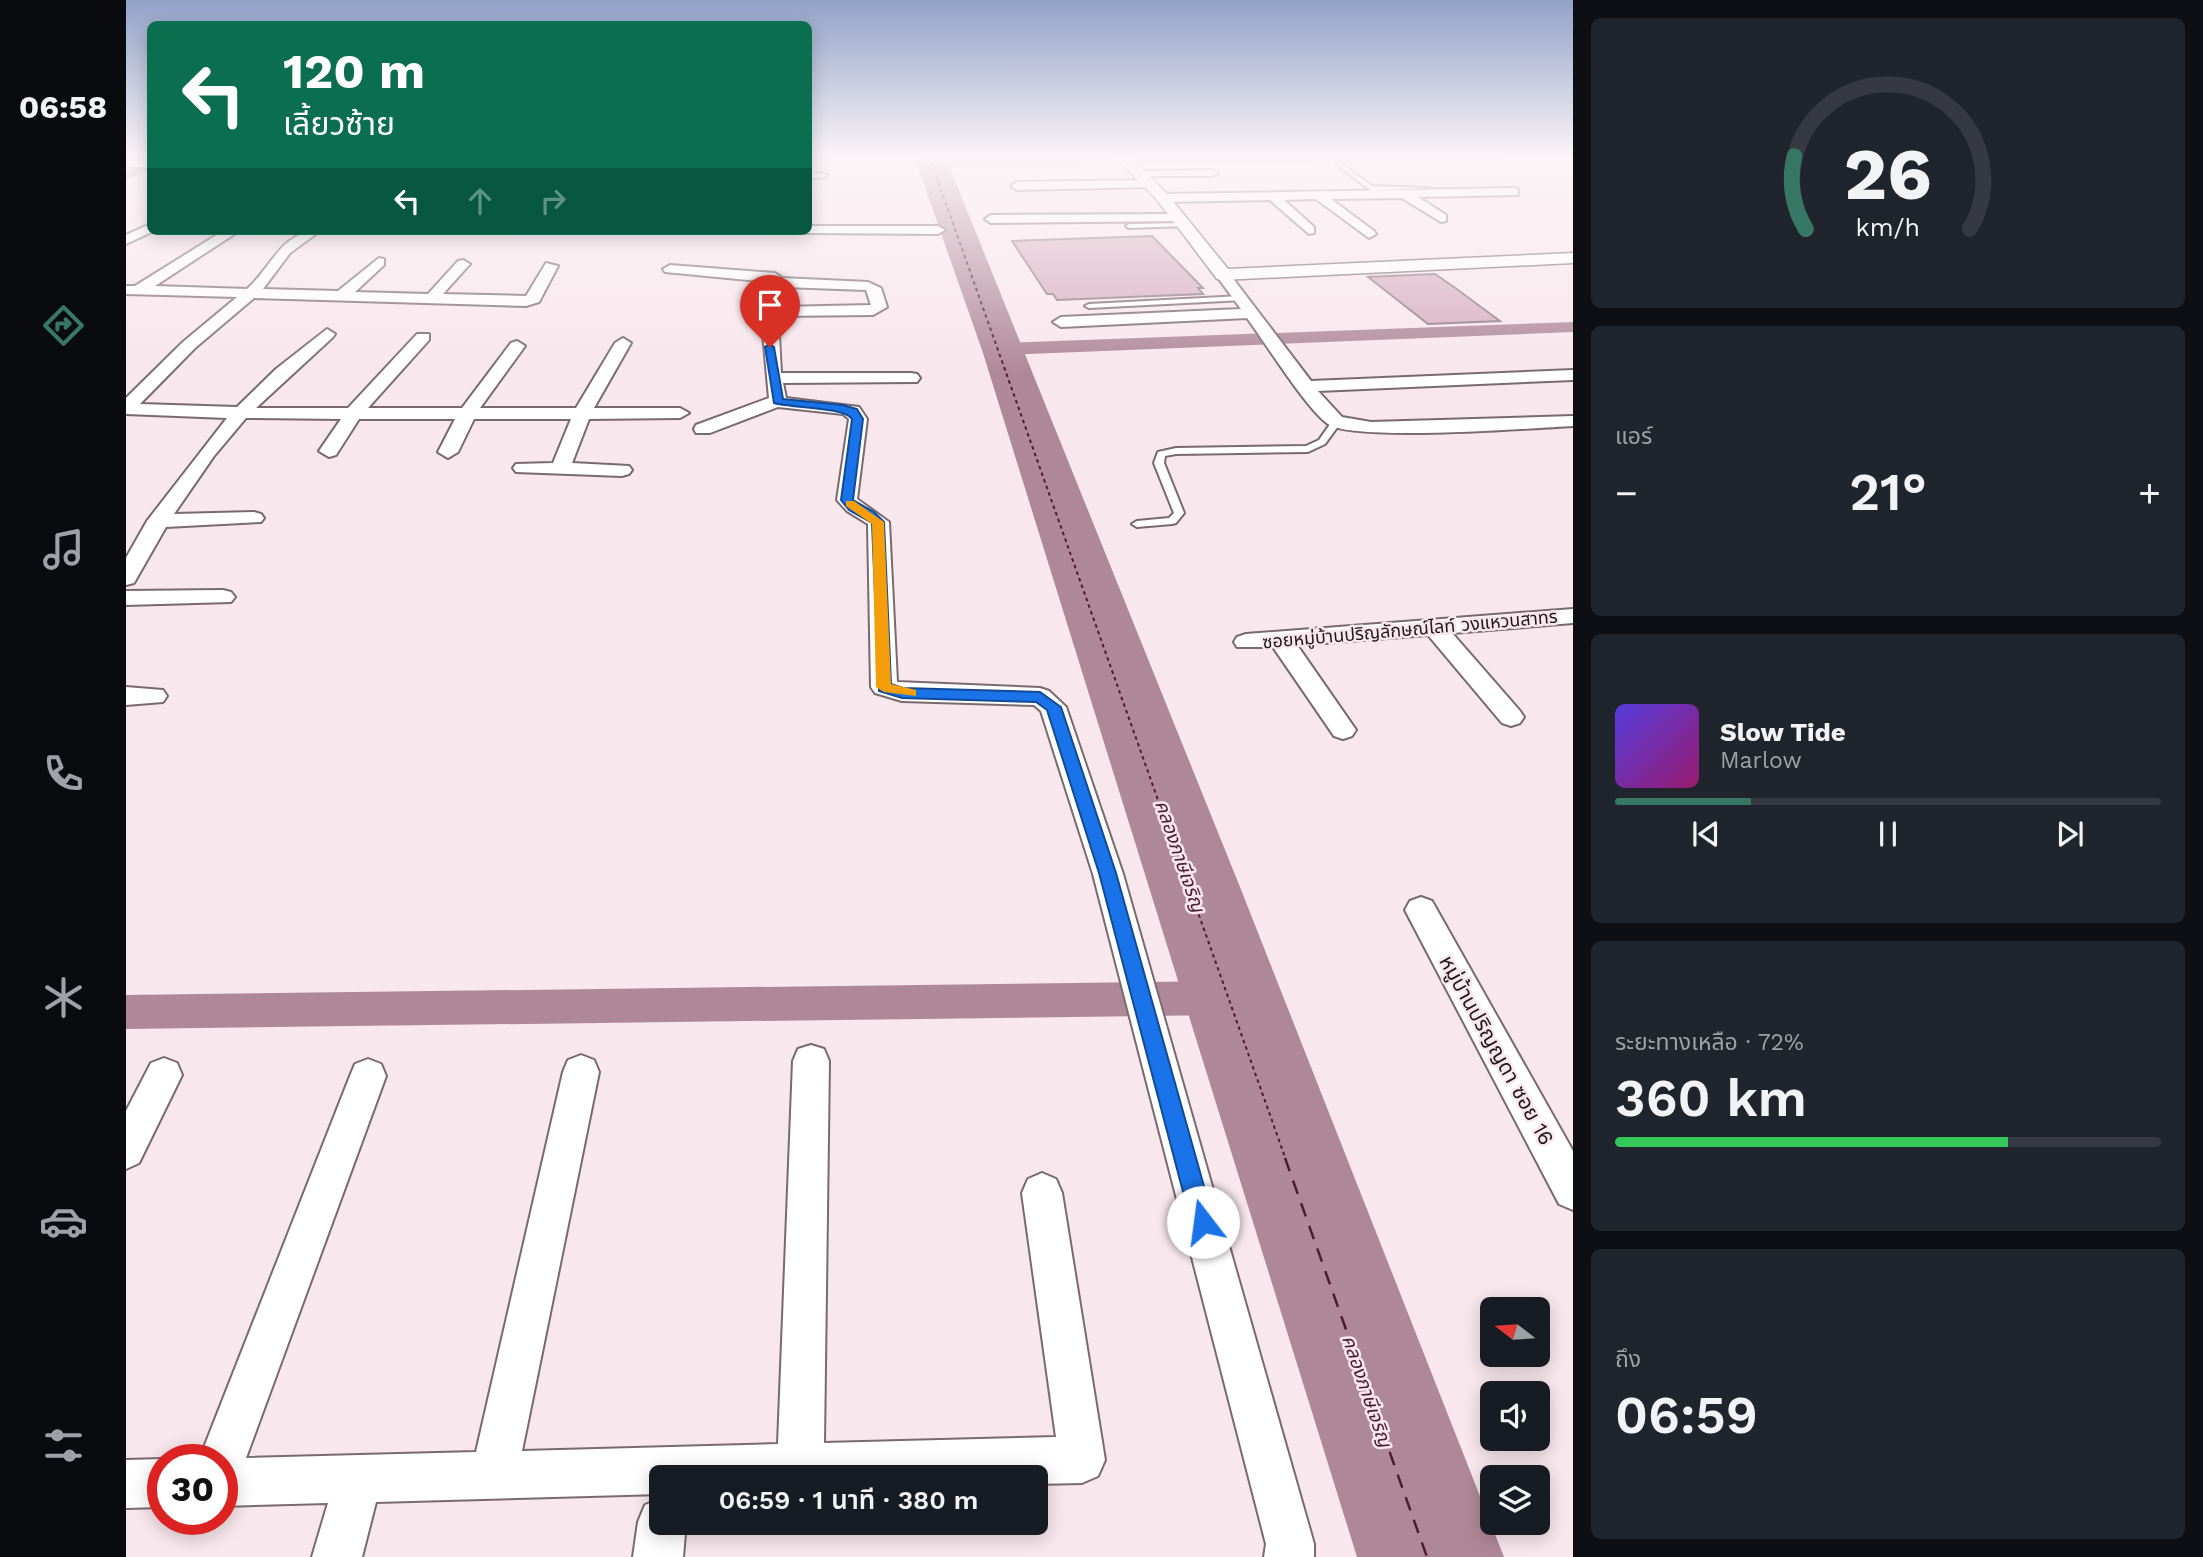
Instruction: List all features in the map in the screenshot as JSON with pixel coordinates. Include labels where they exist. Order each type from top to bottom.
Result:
[{"type":"street","points":[[1187,229],[1336,422],[1371,428],[1573,421]]},
{"type":"street","points":[[1361,229],[1368,234]]},
{"type":"street","points":[[126,240],[147,230]]},
{"type":"street","points":[[812,230],[938,230]]},
{"type":"street","points":[[132,290],[225,235]]},
{"type":"street","points":[[126,408],[189,345],[252,294],[285,250],[307,235]]},
{"type":"street","points":[[1223,275],[1573,258]]},
{"type":"street","points":[[343,295],[379,262]]},
{"type":"street","points":[[432,298],[463,264]]},
{"type":"street","points":[[132,290],[534,299],[551,266]]},
{"type":"street","points":[[670,269],[775,277],[777,282],[770,311],[770,347],[777,390],[793,405],[843,408],[853,411],[858,419],[847,500],[853,508],[870,515],[878,522],[884,687],[902,693],[1040,697],[1053,707],[1108,873],[1290,1544],[1289,1557]]},
{"type":"street","points":[[770,311],[867,312],[879,307],[874,288],[868,286],[777,282]]},
{"type":"street","points":[[1061,322],[1252,313]]},
{"type":"street","points":[[126,578],[158,521],[241,413],[327,334]]},
{"type":"street","points":[[329,451],[354,413],[423,338]]},
{"type":"street","points":[[560,469],[583,412],[623,343]]},
{"type":"street","points":[[448,452],[468,412],[517,346]]},
{"type":"street","points":[[1306,386],[1430,383],[1444,378],[1573,375]]},
{"type":"street","points":[[703,429],[777,390],[911,377]]},
{"type":"street","points":[[126,408],[241,413],[680,412]]},
{"type":"street","points":[[523,468],[622,470]]},
{"type":"street","points":[[158,521],[254,518]]},
{"type":"street","points":[[126,598],[223,597]]},
{"type":"street","name":"ซอยหมู่บ้านปริญลักษณ์ไลท์ วงแหวนสาทร","points":[[1246,642],[1573,616]]},
{"type":"street","points":[[1434,627],[1511,717]]},
{"type":"street","points":[[1280,639],[1343,730]]},
{"type":"street","points":[[126,696],[154,695]]},
{"type":"street","name":"หมู่บ้านปริญญดา ซอย 16","points":[[1421,910],[1573,1190]]},
{"type":"street","points":[[800,1465],[811,1061]]},
{"type":"street","points":[[494,1475],[581,1072]]},
{"type":"street","points":[[126,1150],[164,1075]]},
{"type":"street","points":[[228,1444],[368,1076]]},
{"type":"street","points":[[881,1465],[1082,1460],[1042,1193]]},
{"type":"street","points":[[238,1482],[649,1474]]},
{"type":"street","points":[[337,1557],[359,1478]]},
{"type":"street","points":[[126,1484],[147,1483]]},
{"type":"street","points":[[658,1557],[661,1535]]},
{"type":"lane","points":[[1089,306],[1241,298]]},
{"type":"lane","points":[[1137,524],[1172,521],[1179,513],[1159,463],[1161,454],[1308,450],[1322,442],[1336,422]]},
{"type":"water","name":"คลองภาษีเจริญ","points":[[939,229],[974,229],[1240,887],[1480,1496],[1480,1535],[1495,1535],[1504,1557],[1357,1557],[983,353]]},
{"type":"building","points":[[1152,236],[1203,288],[1198,288],[1203,294],[1057,300],[1053,294],[1047,294],[1012,241]]},
{"type":"building","points":[[1435,274],[1500,321],[1428,324],[1368,277]]},
{"type":"waterway","points":[[1003,349],[1573,327]]},
{"type":"waterway","points":[[126,1012],[1224,998]]},
{"type":"ferry route","points":[[955,229],[1286,1160]]},
{"type":"ferry route","points":[[1285,1158],[1427,1557]]},
{"type":"slow traffic","points":[[850,504],[878,522],[881,676],[884,687],[911,693]]},
{"type":"route","points":[[770,347],[778,401],[793,405],[843,408],[853,411],[858,419],[847,500],[853,508],[870,515],[878,522],[881,676],[884,687],[902,693],[1040,697],[1053,707],[1108,873],[1203,1222]]}]
